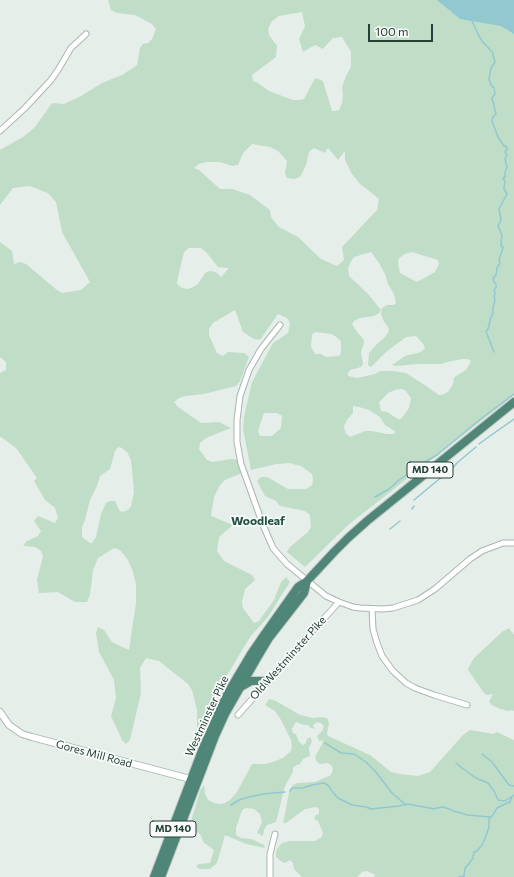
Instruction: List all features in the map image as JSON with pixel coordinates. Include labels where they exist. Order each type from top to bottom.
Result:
[{"type":"highway","name":"Westminster Pike","points":[[160,877],[210,730],[241,670],[298,587],[308,581],[334,552],[366,521],[514,402]]},
{"type":"highway","name":"Westminster Pike","points":[[154,877],[194,780],[225,714],[253,663],[304,593],[308,581]]},
{"type":"highway","points":[[239,689],[251,681],[268,681]]},
{"type":"street","points":[[0,131],[25,108],[51,80],[71,48],[86,34]]},
{"type":"street","points":[[280,325],[267,340],[255,358],[244,384],[238,407],[237,420],[241,464],[263,526],[276,552],[283,560],[326,596],[339,602],[353,607],[372,609],[393,608],[418,600],[435,589],[470,559],[482,551],[495,546],[514,543]]},
{"type":"street","name":"Old Westminster Pike","points":[[238,715],[339,602]]},
{"type":"street","points":[[372,609],[373,629],[376,643],[393,671],[406,683],[415,688],[467,705]]},
{"type":"street","name":"Gores Mill Road","points":[[0,712],[9,725],[22,734],[194,780]]},
{"type":"street","points":[[270,877],[270,854],[275,834]]},
{"type":"green space","points":[[108,0],[514,0],[514,395],[348,525],[305,567],[287,552],[290,547],[308,532],[311,527],[310,515],[305,511],[280,506],[276,501],[265,496],[257,481],[261,477],[267,477],[288,489],[306,489],[312,485],[312,474],[301,466],[289,463],[276,464],[251,470],[243,429],[244,417],[252,382],[273,343],[288,333],[290,323],[287,318],[278,314],[260,340],[254,339],[243,332],[235,310],[213,323],[209,329],[209,335],[217,353],[223,356],[228,352],[244,353],[249,357],[240,381],[236,386],[204,394],[185,396],[174,402],[178,407],[201,423],[219,422],[231,428],[206,438],[200,443],[199,449],[207,460],[212,462],[231,459],[238,460],[242,473],[225,480],[220,485],[214,497],[211,516],[233,525],[219,537],[217,551],[224,561],[252,575],[255,580],[245,589],[242,602],[243,608],[254,623],[259,621],[274,600],[281,582],[286,577],[290,582],[268,617],[250,637],[216,694],[210,716],[200,732],[194,734],[197,728],[197,710],[192,690],[188,684],[159,661],[146,658],[140,668],[141,693],[130,740],[126,744],[122,740],[111,716],[116,698],[114,680],[99,652],[96,633],[98,627],[104,630],[112,642],[129,650],[136,603],[136,584],[133,572],[128,560],[120,550],[114,548],[98,558],[93,570],[90,595],[87,602],[75,602],[58,592],[39,593],[37,580],[43,556],[41,551],[35,547],[23,546],[27,541],[38,536],[41,531],[34,521],[38,516],[55,523],[58,518],[55,508],[45,500],[34,481],[37,478],[16,448],[0,437],[0,373],[6,370],[6,362],[0,357],[0,242],[12,251],[14,264],[20,262],[26,264],[62,293],[81,290],[90,282],[62,232],[56,202],[48,193],[30,186],[13,188],[0,205],[0,150],[23,137],[35,127],[52,103],[64,104],[81,96],[102,83],[122,75],[137,65],[140,48],[143,44],[148,43],[152,39],[156,29],[152,24],[135,15],[117,13],[111,10]],"holes":[[[302,12],[305,26],[299,39],[303,52],[315,45],[323,49],[333,38],[342,37],[351,52],[351,67],[342,87],[342,103],[339,110],[332,111],[323,81],[318,79],[315,78],[304,99],[300,100],[293,100],[269,91],[253,81],[252,75],[276,57],[277,46],[269,35],[268,29],[272,21],[279,16]],[[252,144],[270,147],[278,151],[287,161],[285,173],[287,178],[294,179],[300,177],[306,165],[309,152],[314,148],[325,153],[328,148],[338,160],[345,151],[345,160],[352,174],[360,184],[379,199],[377,210],[342,247],[344,260],[337,266],[321,259],[298,237],[279,227],[271,217],[270,210],[250,195],[232,189],[220,189],[199,170],[194,168],[199,164],[206,162],[220,162],[232,166],[238,165],[243,153]],[[189,248],[201,248],[218,267],[229,268],[221,277],[216,272],[210,271],[205,273],[198,284],[188,289],[182,288],[177,284],[184,252]],[[371,252],[385,274],[388,284],[394,294],[396,303],[382,308],[381,314],[389,330],[384,338],[369,353],[368,365],[371,367],[386,352],[406,337],[416,336],[425,348],[421,352],[405,356],[392,365],[441,364],[462,359],[468,359],[471,361],[466,370],[454,378],[453,384],[448,392],[439,395],[406,373],[380,371],[375,374],[357,378],[348,376],[350,370],[361,367],[363,364],[361,352],[364,340],[352,324],[360,318],[374,316],[381,310],[368,294],[349,276],[348,269],[354,257]],[[412,252],[438,260],[439,264],[435,272],[417,282],[400,273],[398,263],[399,258]],[[315,332],[331,334],[340,340],[341,353],[339,356],[326,357],[321,354],[315,354],[311,346],[312,334]],[[401,389],[405,390],[411,398],[409,408],[401,419],[398,419],[387,412],[381,411],[379,402],[388,393]],[[353,406],[359,407],[369,410],[380,417],[385,425],[396,432],[393,434],[387,434],[365,431],[350,437],[345,432],[344,426],[353,413]],[[264,413],[277,413],[282,416],[281,428],[272,436],[260,436],[258,431]],[[120,447],[127,452],[131,460],[134,492],[131,506],[128,510],[122,512],[119,510],[115,501],[106,503],[101,514],[96,537],[92,543],[90,543],[82,537],[82,527],[90,500],[100,476],[110,469],[115,451]]]},
{"type":"green space","points":[[509,628],[514,635],[514,711],[500,709],[492,705],[489,702],[493,694],[487,695],[484,693],[468,670],[474,658],[502,632]]},
{"type":"green space","points":[[269,699],[276,701],[300,715],[313,718],[327,718],[329,723],[328,736],[370,755],[391,772],[400,774],[418,776],[430,772],[463,735],[470,730],[493,734],[497,732],[514,740],[514,877],[375,877],[374,874],[366,871],[362,872],[357,877],[302,877],[294,869],[293,863],[290,860],[285,863],[282,862],[276,857],[276,852],[282,843],[290,841],[315,841],[322,837],[323,833],[318,821],[314,819],[316,815],[319,814],[319,809],[316,807],[305,809],[286,823],[283,823],[289,792],[293,785],[297,783],[315,782],[331,775],[333,770],[332,766],[328,763],[320,764],[317,762],[315,757],[323,740],[319,741],[317,736],[323,730],[324,726],[317,722],[313,725],[315,729],[308,725],[296,722],[292,729],[299,742],[303,745],[310,737],[312,741],[309,748],[310,756],[303,759],[300,764],[293,768],[293,772],[285,786],[276,822],[267,825],[263,836],[257,833],[262,822],[260,814],[254,809],[247,808],[243,809],[241,813],[236,828],[236,835],[241,838],[252,839],[264,845],[265,848],[246,844],[225,835],[217,863],[210,869],[199,869],[196,866],[199,864],[210,863],[214,850],[204,843],[200,834],[191,828],[190,825],[200,791],[204,785],[205,794],[208,800],[214,803],[225,803],[237,792],[252,764],[270,763],[283,758],[291,751],[291,740],[281,720],[275,711],[265,705]]},
{"type":"water","points":[[437,0],[514,0],[514,34],[501,26],[460,19]]},
{"type":"waterway","points":[[472,21],[482,41],[493,53],[495,62],[491,68],[489,79],[494,88],[495,94],[492,98],[496,114],[492,121],[498,137],[507,149],[505,152],[507,155],[505,159],[507,167],[505,177],[503,178],[505,181],[504,189],[507,194],[499,209],[501,220],[498,226],[502,235],[501,246],[503,247],[499,259],[500,263],[497,268],[496,275],[493,278],[496,284],[496,288],[494,290],[495,301],[493,314],[486,331],[494,352]]},
{"type":"waterway","points":[[375,497],[389,489],[399,480],[437,455],[514,394]]},
{"type":"waterway","points":[[479,444],[514,419]]},
{"type":"waterway","points":[[414,500],[447,474],[458,462],[476,447]]},
{"type":"waterway","points":[[390,529],[400,521]]},
{"type":"waterway","points":[[325,743],[341,753],[354,754],[366,762],[392,793],[406,805]]},
{"type":"waterway","points":[[482,754],[492,762],[509,785],[514,786]]},
{"type":"waterway","points":[[456,763],[476,778],[488,783],[498,800],[505,801],[514,795]]},
{"type":"waterway","points":[[290,791],[292,788],[302,788],[324,783],[329,786],[338,798],[352,805],[371,809],[407,804],[433,809],[442,807],[467,815],[490,817]]},
{"type":"waterway","points":[[231,805],[239,800],[249,797],[285,792]]},
{"type":"waterway","points":[[459,877],[464,876],[465,868],[473,858],[474,852],[477,851],[482,845],[489,827],[489,819],[497,808],[510,802],[512,797]]},
{"type":"district","name":"Woodleaf","points":[[258,521]]}]
